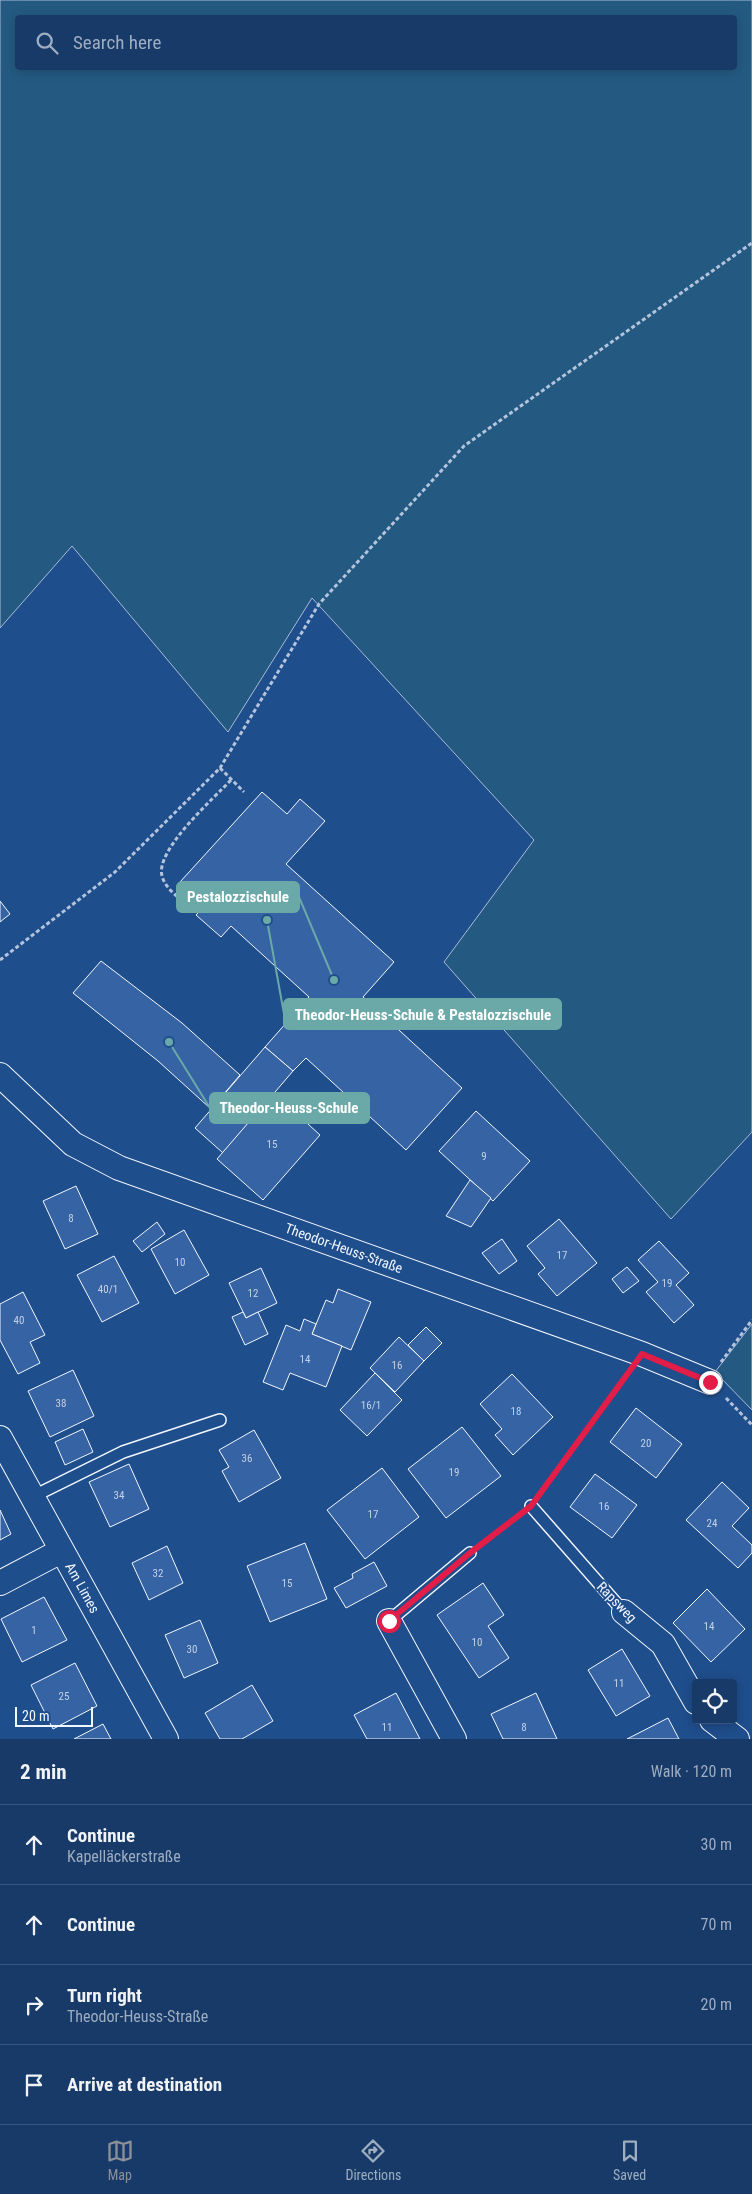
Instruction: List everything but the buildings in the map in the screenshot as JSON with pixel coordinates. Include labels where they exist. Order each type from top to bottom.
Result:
[{"type":"street","name":"Theodor-Heuss-Straße","points":[[0,1075],[73,1144],[119,1168],[642,1354],[715,1373]]},
{"type":"street","name":"Am Limes","points":[[0,1438],[166,1739]]},
{"type":"street","points":[[0,1583],[61,1551]]},
{"type":"street","name":"Rapsweg","points":[[624,1612],[663,1644],[692,1695]]},
{"type":"street","points":[[389,1621],[454,1739]]},
{"type":"street","points":[[717,1724],[737,1739]]},
{"type":"lane","points":[[32,1497],[123,1452],[220,1420]]},
{"type":"lane","name":"Rapsweg","points":[[531,1506],[624,1612]]},
{"type":"lane","points":[[389,1621],[470,1553]]},
{"type":"path","points":[[0,960],[115,872],[220,768],[319,604],[464,446],[752,242]]},
{"type":"path","points":[[220,768],[244,792]]},
{"type":"path","points":[[187,906],[165,883],[161,873],[164,860],[175,841],[232,780]]},
{"type":"path","points":[[752,1320],[715,1373],[752,1425]]},
{"type":"path","points":[[470,1553],[531,1506],[642,1354]]},
{"type":"shaded area","points":[[0,0],[752,0],[752,1132],[671,1219],[444,962],[534,840],[312,598],[228,732],[72,546],[0,628]]},
{"type":"shaded area","points":[[752,1324],[752,1410],[715,1372]]},
{"type":"place","name":"Theodor-Heuss-Schule & Pestalozzischule","points":[[267,920]]},
{"type":"place","name":"Pestalozzischule","points":[[334,980]]},
{"type":"place","name":"Theodor-Heuss-Schule","points":[[169,1042]]},
{"type":"route","points":[[389,1621],[470,1553],[531,1506],[642,1354],[710,1382]]}]
